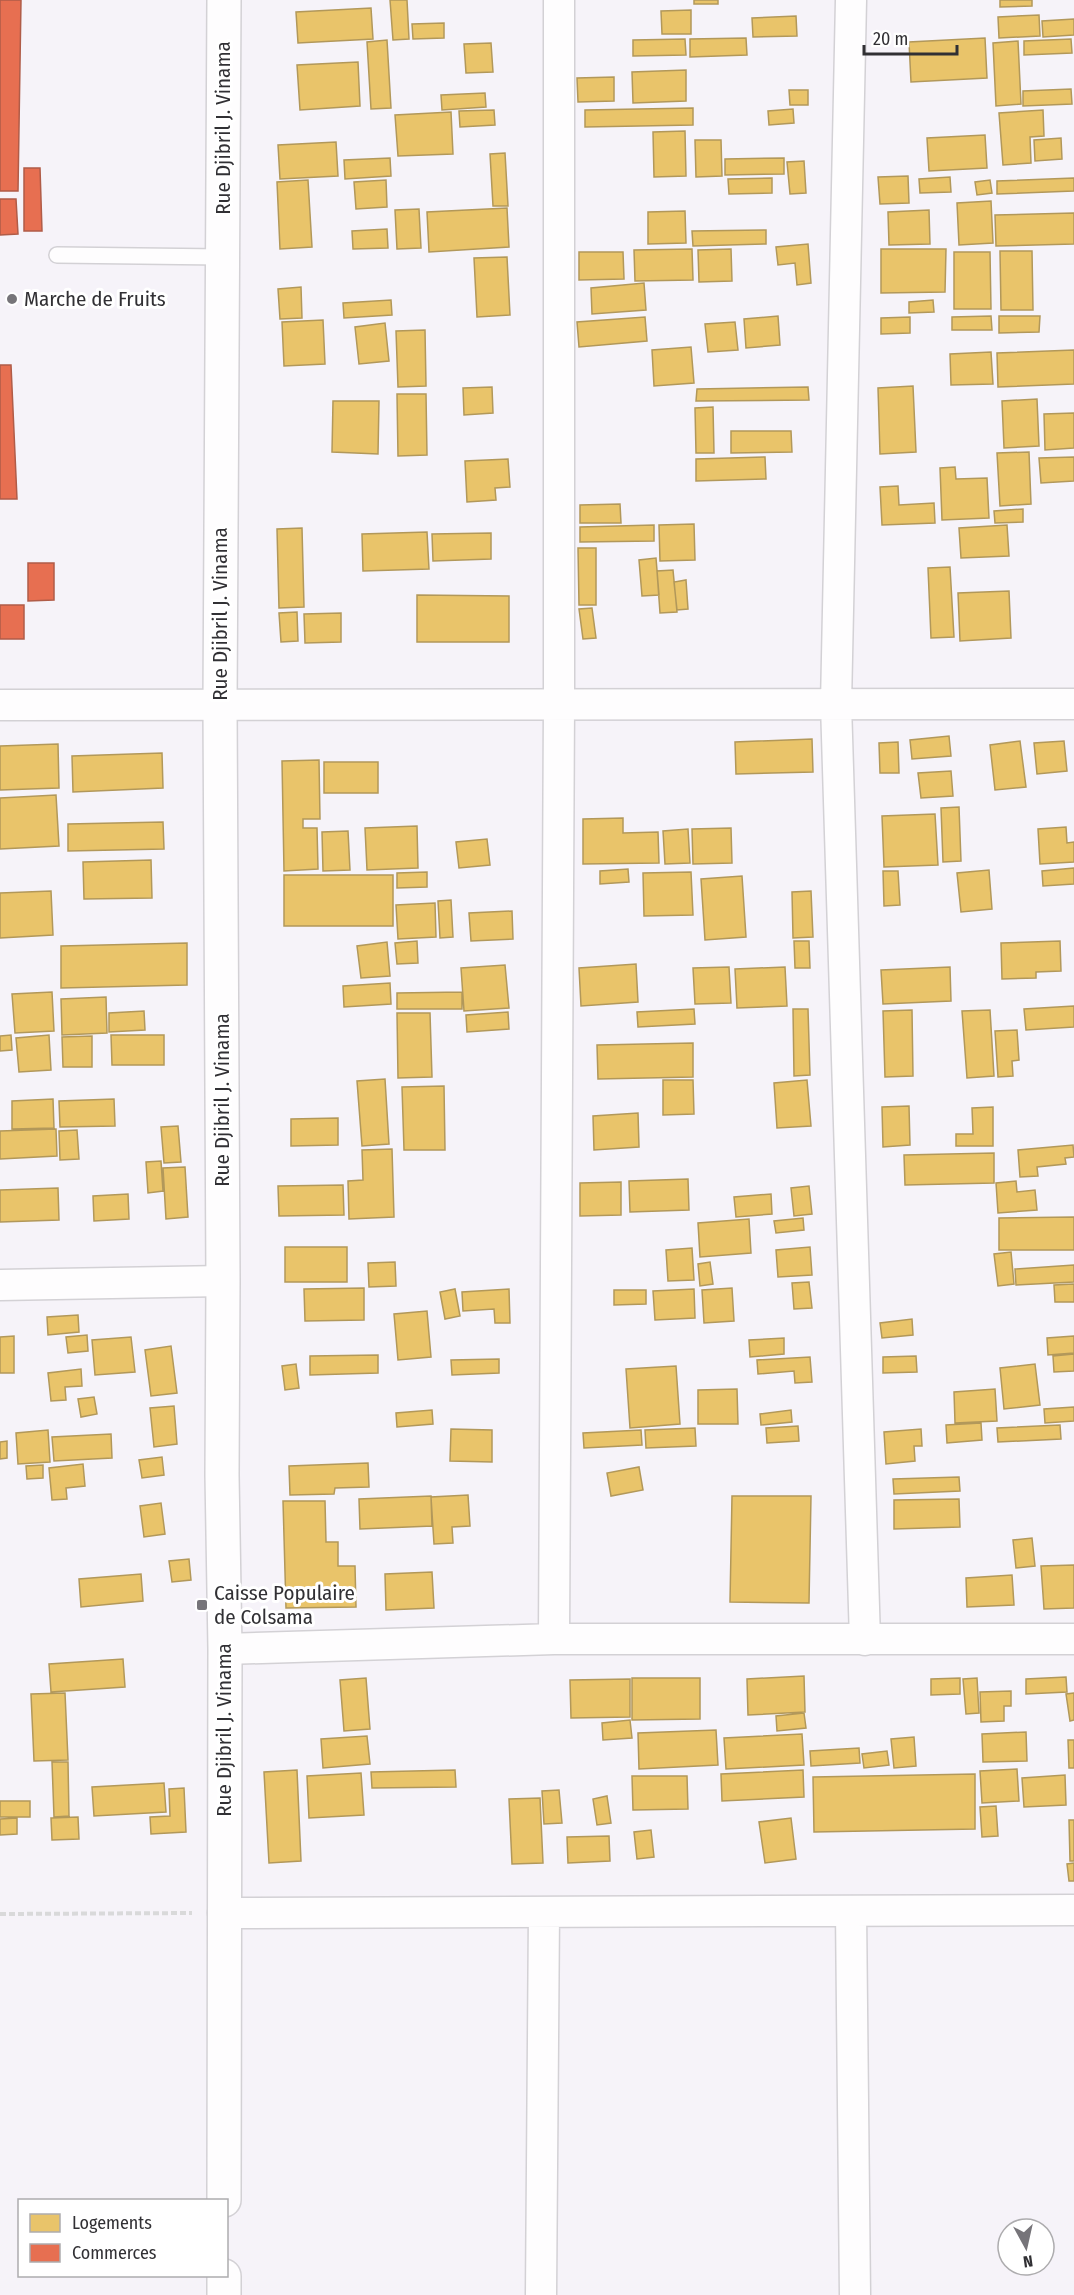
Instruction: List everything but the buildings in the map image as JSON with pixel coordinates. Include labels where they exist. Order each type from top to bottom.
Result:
[{"type":"street","name":"Rue Djibril J. Vinama","points":[[224,0],[219,705],[224,1281],[222,1475],[225,1648],[224,2199]]},
{"type":"street","points":[[554,1638],[559,704],[559,0]]},
{"type":"street","points":[[850,0],[836,704],[866,1640]]},
{"type":"street","points":[[0,705],[1074,704]]},
{"type":"street","points":[[0,1285],[224,1281]]},
{"type":"street","points":[[225,1648],[554,1638],[1074,1639]]},
{"type":"street","points":[[223,1913],[1074,1910]]},
{"type":"street","points":[[851,1911],[855,2295]]},
{"type":"street","points":[[541,2295],[544,1912]]},
{"type":"street","points":[[224,2277],[224,2295]]},
{"type":"lane","points":[[57,255],[222,257]]},
{"type":"path","points":[[0,1914],[223,1913]]},
{"type":"place","name":"Marche de Fruits","points":[[12,299]]},
{"type":"place","name":"Caisse Populaire de Colsama","points":[[202,1605]]}]
